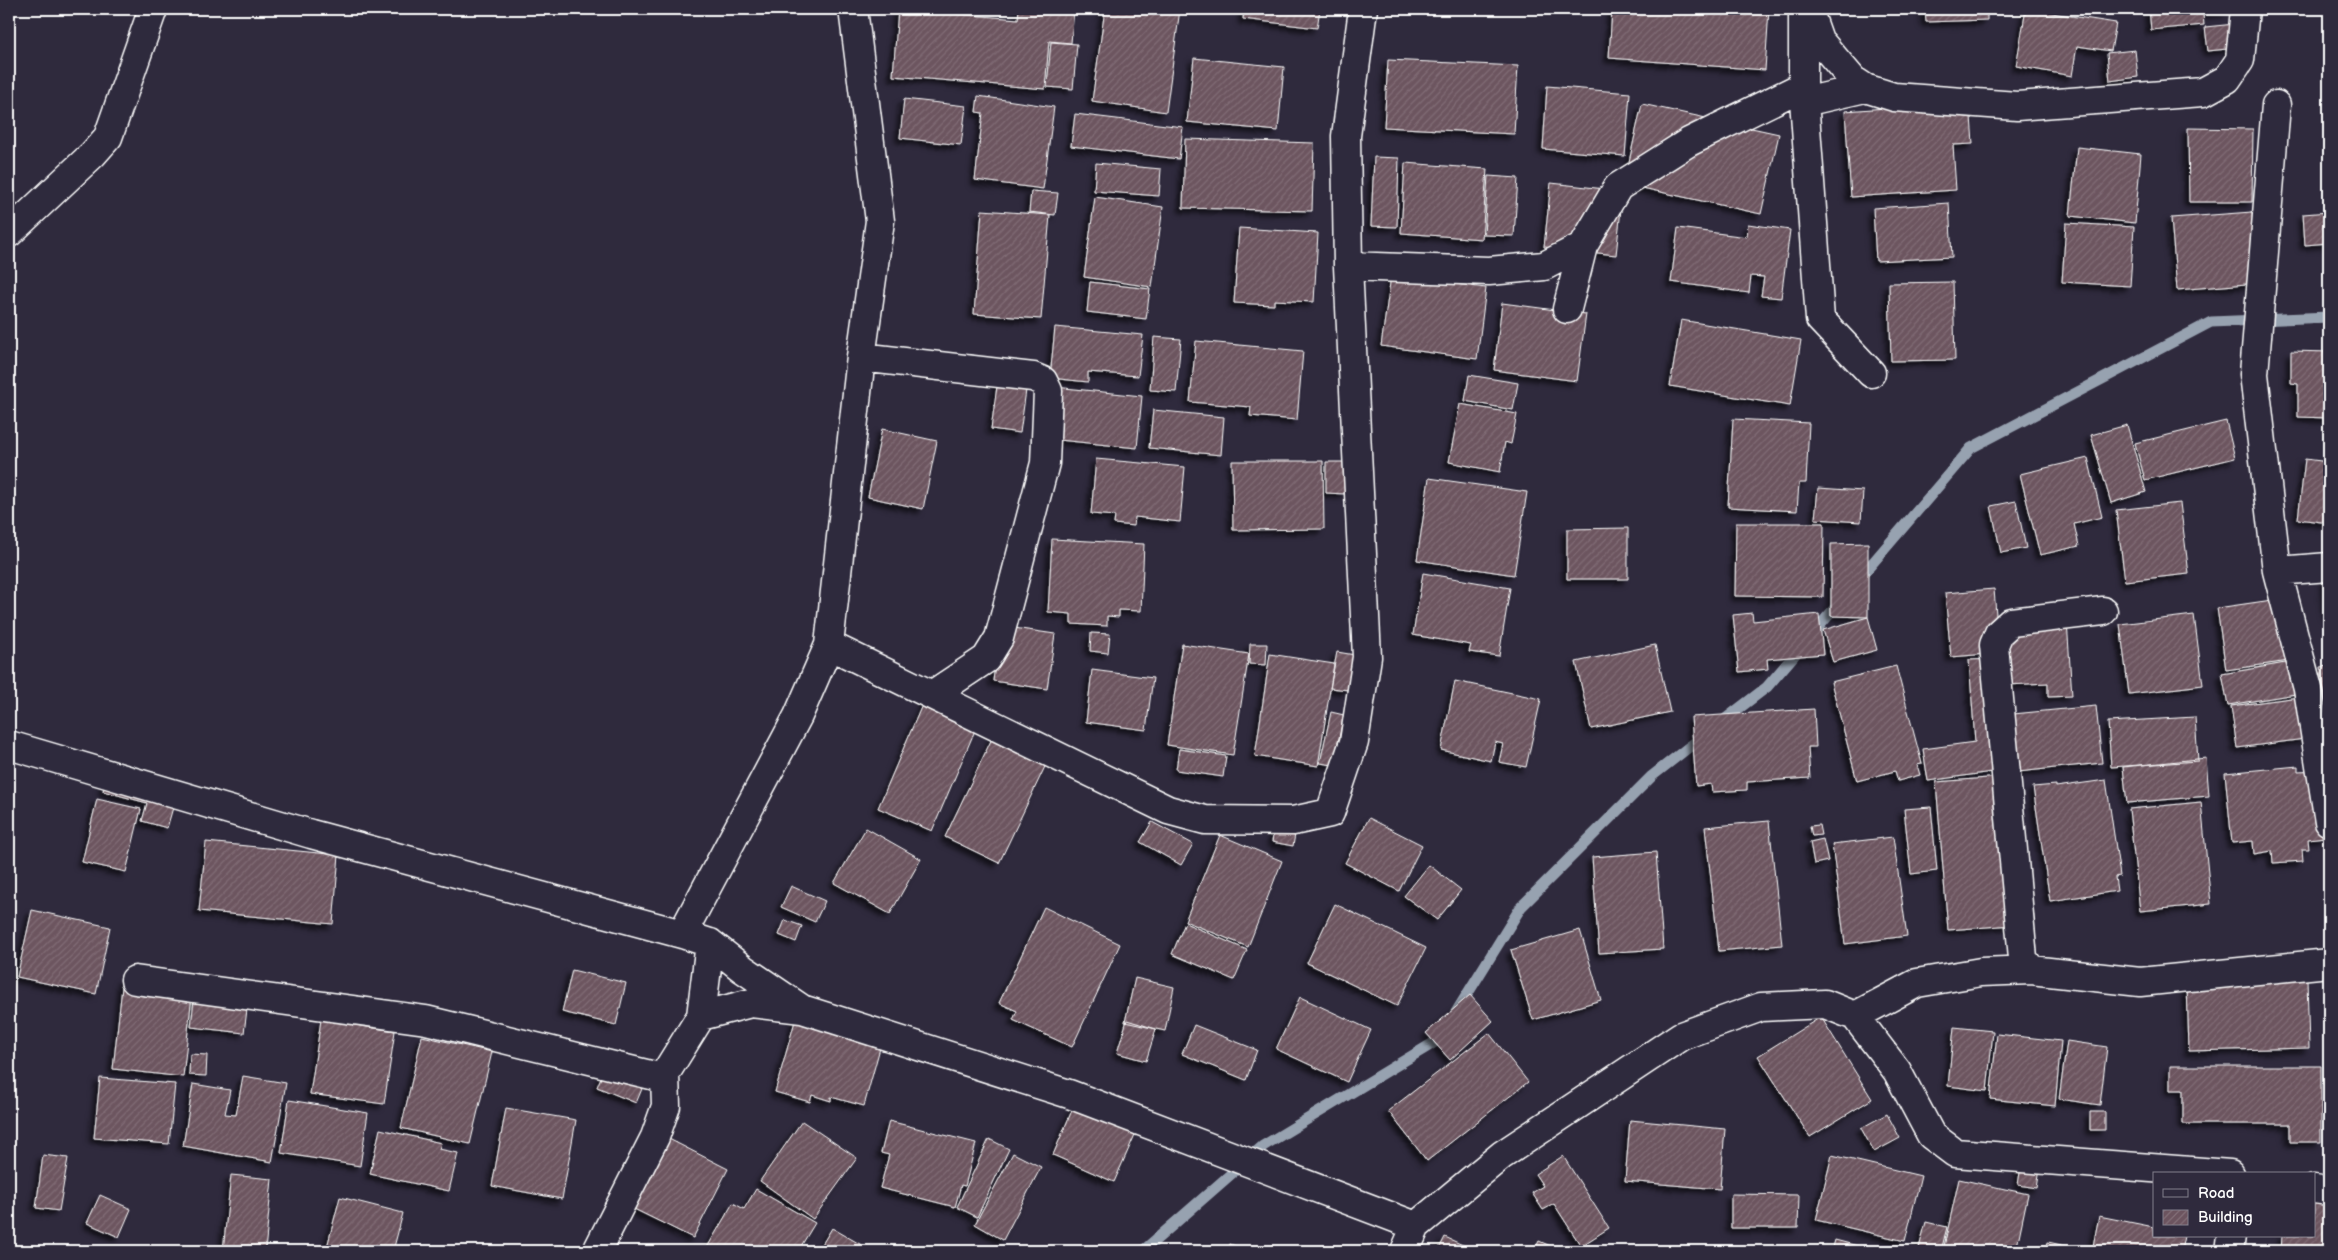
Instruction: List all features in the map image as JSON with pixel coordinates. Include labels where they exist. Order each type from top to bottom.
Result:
[{"type":"street","points":[[9,233],[93,154],[108,137],[153,9]]},
{"type":"street","points":[[682,934],[798,716],[829,645],[861,357],[880,221],[853,9]]},
{"type":"street","points":[[829,645],[1168,810],[1205,820],[1293,821],[1330,813],[1354,742],[1368,657],[1348,266],[1346,136],[1364,9]]},
{"type":"street","points":[[1803,9],[1803,94],[1820,319],[1870,372]]},
{"type":"street","points":[[1808,9],[1819,40],[1853,80],[1865,88],[1894,97],[2017,106],[2203,92],[2227,80],[2240,60],[2245,9]]},
{"type":"street","points":[[1567,309],[1583,246],[1618,187],[1688,142],[1803,94],[1865,88]]},
{"type":"street","points":[[2276,105],[2254,374],[2277,571],[2308,689],[2329,822]]},
{"type":"street","points":[[1348,266],[1489,271],[1544,266],[1583,246]]},
{"type":"street","points":[[861,357],[1033,377],[1043,381],[1048,391],[1045,463],[999,638],[986,659],[932,695]]},
{"type":"street","points":[[2277,571],[2329,567]]},
{"type":"street","points":[[2031,970],[2023,958],[1994,645],[1999,633],[2011,622],[2103,611]]},
{"type":"street","points":[[9,745],[311,834],[710,943],[743,969],[802,1009]]},
{"type":"street","points":[[597,1251],[655,1136],[666,1106],[665,1074],[701,1016],[710,943]]},
{"type":"street","points":[[1854,1016],[1917,983],[1981,972],[2031,970],[2140,982],[2329,963]]},
{"type":"street","points":[[135,980],[426,1020],[655,1076],[665,1074]]},
{"type":"street","points":[[701,1016],[751,1003],[802,1009],[1069,1094],[1416,1226]]},
{"type":"street","points":[[1405,1251],[1416,1226],[1502,1155],[1681,1036],[1762,1007],[1824,1004],[1854,1016],[1897,1071],[1931,1135],[1955,1153],[2204,1172]]},
{"type":"street","points":[[2316,1189],[2329,1192]]},
{"type":"street","points":[[2229,1251],[2232,1238]]},
{"type":"building","points":[[898,9],[1018,19],[1019,9],[1074,9],[1071,43],[1049,41],[1045,89],[893,76]]},
{"type":"building","points":[[1105,9],[1180,9],[1166,112],[1092,101]]},
{"type":"building","points":[[1244,9],[1320,9],[1317,28],[1243,19]]},
{"type":"building","points":[[1612,9],[1769,9],[1765,70],[1609,58]]},
{"type":"building","points":[[1925,9],[1987,9],[1987,20],[1926,22]]},
{"type":"building","points":[[2026,9],[2116,23],[2111,51],[2077,46],[2072,76],[2016,66]]},
{"type":"building","points":[[2149,9],[2228,9],[2228,12],[2203,14],[2204,25],[2151,30]]},
{"type":"building","points":[[2235,24],[2237,48],[2208,51],[2205,27]]},
{"type":"building","points":[[1051,42],[1077,44],[1073,89],[1047,87]]},
{"type":"building","points":[[2135,50],[2138,77],[2110,81],[2107,53]]},
{"type":"building","points":[[1194,58],[1284,67],[1278,131],[1187,122]]},
{"type":"building","points":[[1388,60],[1518,66],[1514,134],[1384,127]]},
{"type":"building","points":[[1547,86],[1630,93],[1625,156],[1543,149]]},
{"type":"building","points":[[978,96],[1054,107],[1043,189],[975,180],[983,113],[976,112]]},
{"type":"building","points":[[904,99],[966,106],[961,145],[900,138]]},
{"type":"building","points":[[1970,102],[1973,144],[1953,145],[1956,190],[1851,197],[1845,111]]},
{"type":"building","points":[[1642,104],[1779,134],[1761,214],[1624,184]]},
{"type":"building","points":[[1075,114],[1183,127],[1179,159],[1071,146]]},
{"type":"building","points":[[2188,128],[2253,129],[2252,202],[2189,202]]},
{"type":"building","points":[[1185,139],[1314,143],[1312,211],[1183,208]]},
{"type":"building","points":[[2077,147],[2141,154],[2135,223],[2070,216]]},
{"type":"building","points":[[1374,157],[1399,158],[1397,227],[1371,226]]},
{"type":"building","points":[[1096,163],[1161,169],[1159,196],[1094,191]]},
{"type":"building","points":[[1405,163],[1487,169],[1482,239],[1401,233]]},
{"type":"building","points":[[1488,176],[1518,178],[1514,236],[1484,235]]},
{"type":"building","points":[[1551,183],[1623,191],[1616,255],[1544,247]]},
{"type":"building","points":[[1031,191],[1058,193],[1055,215],[1029,212]]},
{"type":"building","points":[[1095,197],[1163,207],[1152,287],[1084,277]]},
{"type":"building","points":[[1949,203],[1952,257],[1876,261],[1873,208]]},
{"type":"building","points":[[982,210],[1050,215],[1041,319],[974,314]]},
{"type":"building","points":[[2252,212],[2258,283],[2177,290],[2171,218]]},
{"type":"building","points":[[2329,212],[2329,243],[2305,245],[2303,214]]},
{"type":"building","points":[[2066,223],[2134,227],[2130,286],[2062,282]]},
{"type":"building","points":[[1748,224],[1790,230],[1781,298],[1761,296],[1764,277],[1751,276],[1749,293],[1671,282],[1678,228],[1747,237]]},
{"type":"building","points":[[1239,228],[1318,233],[1314,302],[1274,300],[1274,305],[1234,303]]},
{"type":"building","points":[[1391,276],[1486,288],[1477,359],[1381,346]]},
{"type":"building","points":[[1090,282],[1150,289],[1146,319],[1087,312]]},
{"type":"building","points":[[1953,282],[1955,360],[1891,361],[1889,283]]},
{"type":"building","points":[[1502,303],[1586,314],[1577,381],[1494,370]]},
{"type":"building","points":[[1681,320],[1801,340],[1790,406],[1670,386]]},
{"type":"building","points":[[1055,327],[1143,335],[1138,376],[1088,372],[1088,382],[1050,378]]},
{"type":"building","points":[[1154,337],[1181,339],[1176,392],[1150,390]]},
{"type":"building","points":[[1196,341],[1303,351],[1297,420],[1250,416],[1251,407],[1190,402]]},
{"type":"building","points":[[2291,351],[2329,352],[2329,418],[2298,417],[2298,384],[2291,383]]},
{"type":"building","points":[[999,372],[1028,376],[1020,433],[991,429]]},
{"type":"building","points":[[1469,375],[1518,383],[1513,410],[1465,401]]},
{"type":"building","points":[[1055,387],[1142,396],[1137,448],[1049,439]]},
{"type":"building","points":[[1460,404],[1517,414],[1511,444],[1505,442],[1500,472],[1449,462]]},
{"type":"building","points":[[1153,410],[1224,417],[1221,455],[1149,448]]},
{"type":"building","points":[[1733,419],[1809,423],[1806,483],[1799,483],[1797,511],[1728,507]]},
{"type":"building","points":[[2226,421],[2235,458],[2145,480],[2135,443]]},
{"type":"building","points":[[2127,425],[2146,492],[2111,503],[2091,435]]},
{"type":"building","points":[[882,429],[937,441],[923,509],[868,497]]},
{"type":"building","points":[[2088,458],[2102,517],[2074,524],[2079,546],[2040,555],[2020,474]]},
{"type":"building","points":[[1096,459],[1185,467],[1180,522],[1135,517],[1134,526],[1114,524],[1115,516],[1091,514]]},
{"type":"building","points":[[2305,459],[2329,462],[2329,523],[2298,519]]},
{"type":"building","points":[[1232,461],[1323,461],[1324,529],[1233,530]]},
{"type":"building","points":[[1326,462],[1345,462],[1345,494],[1326,493]]},
{"type":"building","points":[[1429,478],[1527,492],[1514,575],[1417,560]]},
{"type":"building","points":[[1818,488],[1863,491],[1861,522],[1815,519]]},
{"type":"building","points":[[2016,501],[2026,548],[2001,553],[1991,506]]},
{"type":"building","points":[[2180,503],[2189,574],[2125,581],[2116,510]]},
{"type":"building","points":[[1736,523],[1824,523],[1823,597],[1735,596]]},
{"type":"building","points":[[1628,528],[1628,579],[1567,579],[1567,529]]},
{"type":"building","points":[[1052,539],[1144,544],[1141,611],[1119,610],[1119,617],[1107,616],[1107,626],[1071,624],[1071,614],[1048,612]]},
{"type":"building","points":[[1868,543],[1868,617],[1831,616],[1831,544]]},
{"type":"building","points":[[1423,573],[1510,588],[1499,656],[1469,652],[1471,645],[1413,635]]},
{"type":"building","points":[[2325,579],[2329,579],[2329,613],[2327,613]]},
{"type":"building","points":[[1994,589],[1999,653],[1951,657],[1945,593]]},
{"type":"building","points":[[2286,598],[2296,660],[2226,670],[2217,608]]},
{"type":"building","points":[[2066,606],[2072,696],[2048,697],[2048,683],[2007,685],[2003,609]]},
{"type":"building","points":[[1752,613],[1753,621],[1819,614],[1823,654],[1767,659],[1768,669],[1739,672],[1733,615]]},
{"type":"building","points":[[2194,615],[2203,685],[2129,694],[2120,624]]},
{"type":"building","points":[[1868,617],[1877,650],[1833,662],[1823,630]]},
{"type":"building","points":[[1000,626],[1055,634],[1047,689],[993,681]]},
{"type":"building","points":[[1091,633],[1110,634],[1108,653],[1090,651]]},
{"type":"building","points":[[1182,644],[1249,654],[1233,755],[1167,745]]},
{"type":"building","points":[[1250,644],[1267,644],[1266,665],[1249,664]]},
{"type":"building","points":[[1655,645],[1670,712],[1591,729],[1576,662]]},
{"type":"building","points":[[1337,652],[1355,655],[1349,690],[1330,688]]},
{"type":"building","points":[[1270,654],[1334,664],[1318,766],[1255,756]]},
{"type":"building","points":[[1997,659],[2006,770],[1928,781],[1923,749],[1975,742],[1969,660]]},
{"type":"building","points":[[2297,661],[2302,693],[2228,705],[2222,674]]},
{"type":"building","points":[[1896,666],[1922,764],[1917,765],[1920,775],[1898,781],[1895,771],[1857,781],[1831,682]]},
{"type":"building","points":[[2329,666],[2329,703],[2326,703],[2320,667]]},
{"type":"building","points":[[1092,670],[1153,678],[1146,730],[1086,722]]},
{"type":"building","points":[[1455,681],[1541,699],[1526,767],[1499,762],[1503,744],[1495,742],[1491,761],[1441,750]]},
{"type":"building","points":[[928,691],[982,714],[932,831],[878,808]]},
{"type":"building","points":[[2299,697],[2305,739],[2237,748],[2231,706]]},
{"type":"building","points":[[2096,706],[2102,763],[2009,773],[2003,715]]},
{"type":"building","points":[[1814,709],[1816,747],[1808,747],[1810,778],[1747,782],[1747,790],[1712,792],[1711,784],[1696,786],[1691,717]]},
{"type":"building","points":[[1331,712],[1344,715],[1333,765],[1320,763]]},
{"type":"building","points":[[2195,717],[2198,761],[2111,767],[2108,722]]},
{"type":"building","points":[[997,728],[1051,754],[999,863],[945,837]]},
{"type":"building","points":[[1179,749],[1226,756],[1223,777],[1176,770]]},
{"type":"building","points":[[2206,758],[2209,796],[2127,803],[2123,767]]},
{"type":"building","points":[[2298,766],[2298,771],[2319,770],[2325,837],[2308,839],[2309,849],[2302,849],[2303,861],[2273,863],[2272,851],[2254,854],[2253,841],[2232,843],[2225,773]]},
{"type":"building","points":[[109,767],[179,787],[167,828],[142,821],[147,803],[103,791]]},
{"type":"building","points":[[2001,777],[2013,925],[1948,930],[1936,782]]},
{"type":"building","points":[[2106,780],[2120,876],[2115,877],[2117,891],[2050,901],[2033,787],[2056,785],[2056,787]]},
{"type":"building","points":[[97,799],[141,809],[126,872],[82,862]]},
{"type":"building","points":[[2201,802],[2211,904],[2140,911],[2129,809]]},
{"type":"building","points":[[1931,807],[1937,871],[1911,874],[1904,809]]},
{"type":"building","points":[[1277,812],[1298,817],[1293,846],[1272,842]]},
{"type":"building","points":[[1369,818],[1422,845],[1399,891],[1345,863]]},
{"type":"building","points":[[1769,821],[1782,945],[1719,951],[1705,827]]},
{"type":"building","points":[[1152,822],[1193,844],[1181,865],[1140,842]]},
{"type":"building","points":[[1819,825],[1821,835],[1812,836],[1810,826]]},
{"type":"building","points":[[866,828],[921,859],[890,914],[834,883]]},
{"type":"building","points":[[1220,835],[1282,861],[1248,947],[1185,921]]},
{"type":"building","points":[[1893,837],[1907,936],[1845,944],[1832,844]]},
{"type":"building","points":[[1823,839],[1828,861],[1814,864],[1810,842]]},
{"type":"building","points":[[206,842],[339,855],[333,924],[199,911]]},
{"type":"building","points":[[1656,852],[1663,949],[1599,953],[1592,857]]},
{"type":"building","points":[[1429,865],[1461,890],[1437,920],[1404,896]]},
{"type":"building","points":[[791,886],[825,901],[815,922],[781,907]]},
{"type":"building","points":[[1335,904],[1426,948],[1397,1006],[1307,963]]},
{"type":"building","points":[[1044,907],[1120,944],[1072,1047],[1013,1020],[1017,1011],[999,1003]]},
{"type":"building","points":[[32,910],[110,927],[96,994],[17,977]]},
{"type":"building","points":[[785,920],[802,926],[796,942],[779,935]]},
{"type":"building","points":[[1185,923],[1247,950],[1234,980],[1172,954]]},
{"type":"building","points":[[1580,930],[1601,1000],[1533,1020],[1511,950]]},
{"type":"building","points":[[572,970],[626,983],[616,1025],[562,1012]]},
{"type":"building","points":[[123,978],[193,986],[183,1077],[113,1069]]},
{"type":"building","points":[[1135,978],[1174,987],[1165,1031],[1125,1022]]},
{"type":"building","points":[[2307,979],[2309,1048],[2189,1051],[2187,983]]},
{"type":"building","points":[[196,980],[250,986],[244,1033],[191,1027]]},
{"type":"building","points":[[1470,995],[1493,1021],[1450,1060],[1426,1033]]},
{"type":"building","points":[[1300,997],[1371,1030],[1347,1082],[1276,1049]]},
{"type":"building","points":[[797,1014],[883,1037],[864,1106],[831,1097],[831,1101],[812,1095],[810,1102],[775,1092]]},
{"type":"building","points":[[1821,1017],[1872,1099],[1810,1137],[1758,1056]]},
{"type":"building","points":[[321,1020],[395,1031],[384,1104],[310,1094]]},
{"type":"building","points":[[1127,1020],[1156,1029],[1146,1061],[1117,1053]]},
{"type":"building","points":[[1194,1025],[1257,1050],[1246,1080],[1182,1054]]},
{"type":"building","points":[[1954,1027],[1993,1031],[1987,1091],[1948,1086]]},
{"type":"building","points":[[1489,1033],[1528,1082],[1427,1161],[1388,1111]]},
{"type":"building","points":[[1997,1034],[2061,1041],[2055,1106],[1990,1099]]},
{"type":"building","points":[[422,1036],[492,1052],[470,1144],[401,1128]]},
{"type":"building","points":[[2067,1041],[2107,1047],[2100,1105],[2059,1099]]},
{"type":"building","points":[[611,1053],[644,1084],[636,1103],[597,1087]]},
{"type":"building","points":[[190,1054],[207,1055],[206,1076],[189,1075]]},
{"type":"building","points":[[2170,1066],[2321,1066],[2321,1142],[2290,1142],[2290,1124],[2183,1124],[2183,1090],[2170,1090]]},
{"type":"building","points":[[243,1076],[286,1083],[272,1162],[183,1146],[193,1084],[230,1090],[225,1114],[236,1115]]},
{"type":"building","points":[[100,1078],[175,1084],[169,1144],[94,1138]]},
{"type":"building","points":[[1079,1094],[1141,1121],[1114,1182],[1053,1155]]},
{"type":"building","points":[[289,1100],[368,1113],[360,1166],[281,1153]]},
{"type":"building","points":[[506,1108],[576,1120],[562,1199],[492,1186]]},
{"type":"building","points":[[2090,1112],[2105,1112],[2105,1130],[2090,1130]]},
{"type":"building","points":[[1887,1114],[1900,1138],[1874,1152],[1861,1128]]},
{"type":"building","points":[[1630,1120],[1725,1129],[1720,1189],[1625,1181]]},
{"type":"building","points":[[802,1121],[857,1158],[813,1219],[760,1181]]},
{"type":"building","points":[[889,1121],[976,1143],[965,1186],[961,1185],[955,1207],[880,1188],[889,1155],[881,1153]]},
{"type":"building","points":[[380,1129],[441,1143],[439,1149],[458,1153],[449,1191],[370,1174]]},
{"type":"building","points":[[665,1137],[728,1169],[693,1238],[630,1207]]},
{"type":"building","points":[[989,1139],[1009,1149],[977,1217],[957,1207]]},
{"type":"building","points":[[1013,1153],[1041,1167],[1003,1240],[975,1224]]},
{"type":"building","points":[[43,1155],[68,1158],[59,1211],[36,1208]]},
{"type":"building","points":[[1832,1155],[1921,1176],[1905,1241],[1816,1220]]},
{"type":"building","points":[[1563,1156],[1609,1228],[1581,1246],[1554,1204],[1543,1210],[1532,1193],[1543,1186],[1535,1174]]},
{"type":"building","points":[[2021,1166],[2040,1169],[2037,1188],[2018,1185]]},
{"type":"building","points":[[231,1175],[272,1179],[265,1251],[223,1251]]},
{"type":"building","points":[[1959,1179],[2028,1194],[2016,1251],[1943,1251]]},
{"type":"building","points":[[756,1189],[815,1223],[798,1251],[705,1251],[733,1203],[744,1209]]},
{"type":"building","points":[[1731,1194],[1799,1195],[1798,1228],[1731,1228]]},
{"type":"building","points":[[100,1195],[131,1209],[119,1237],[87,1223]]},
{"type":"building","points":[[340,1197],[403,1213],[393,1251],[326,1251]]},
{"type":"building","points":[[2316,1203],[2329,1205],[2329,1251],[2281,1251],[2282,1238],[2316,1238]]},
{"type":"building","points":[[2099,1216],[2153,1227],[2153,1238],[2184,1238],[2181,1251],[2092,1251]]},
{"type":"building","points":[[1926,1222],[1947,1227],[1941,1251],[1919,1248]]},
{"type":"building","points":[[832,1228],[872,1251],[818,1251]]},
{"type":"building","points":[[1445,1237],[1476,1251],[1438,1251]]},
{"type":"building","points":[[1835,1240],[1877,1251],[1832,1251]]},
{"type":"building","points":[[1539,1241],[1562,1251],[1534,1251]]},
{"type":"building","points":[[2048,1242],[2066,1246],[2065,1251],[2046,1251]]},
{"type":"building","points":[[1230,1244],[1248,1251],[1227,1251]]},
{"type":"waterway","points":[[1858,580],[1971,448],[2211,322],[2329,317]]},
{"type":"waterway","points":[[1720,723],[1767,687],[1840,602]]},
{"type":"waterway","points":[[1455,1014],[1521,907],[1652,776],[1703,736]]},
{"type":"waterway","points":[[1143,1251],[1263,1146],[1440,1039],[1444,1032]]}]
